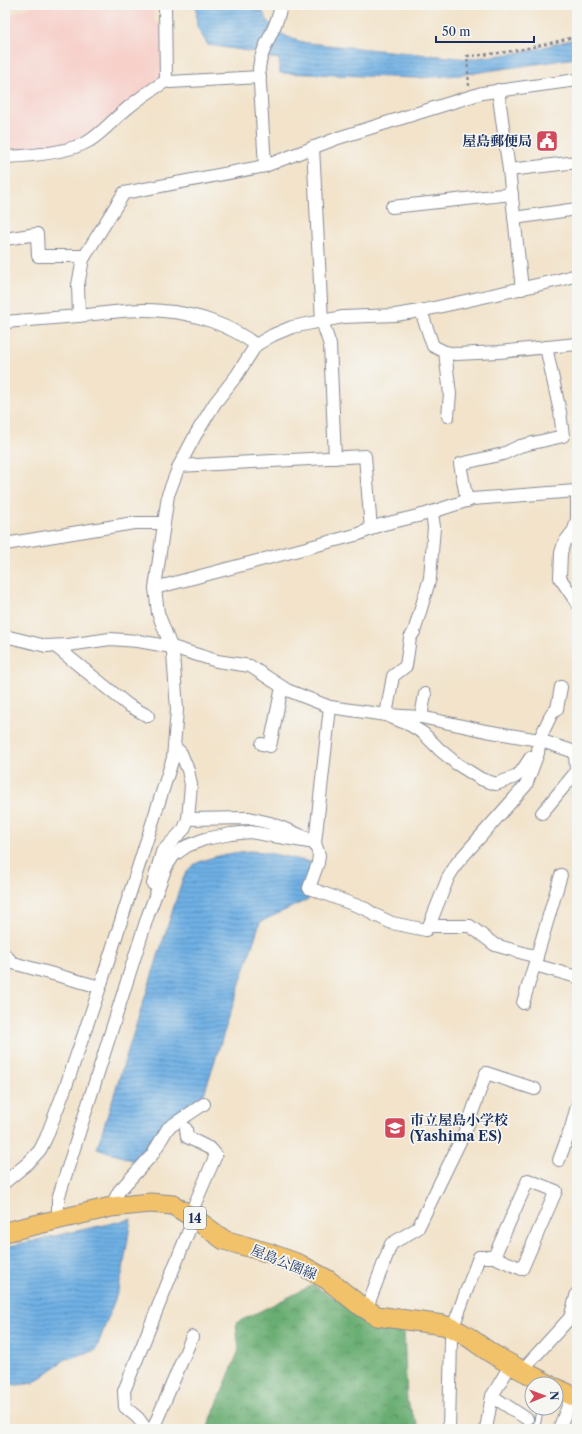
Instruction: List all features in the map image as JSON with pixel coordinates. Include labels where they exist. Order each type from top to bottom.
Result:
[{"type":"main road","name":"屋島公園線","points":[[5,1232],[111,1207],[150,1203],[173,1205],[224,1240],[299,1264],[328,1280],[366,1310],[377,1316],[453,1327],[474,1340],[495,1356],[533,1376]]},
{"type":"street","points":[[165,5],[166,81]]},
{"type":"street","points":[[265,166],[259,68],[261,57],[280,14],[281,5]]},
{"type":"street","points":[[5,157],[39,154],[80,145],[103,130],[125,110],[166,81],[260,77]]},
{"type":"street","points":[[79,316],[78,285],[85,256],[124,193],[265,166],[338,138],[482,93],[577,80]]},
{"type":"street","points":[[498,90],[512,194],[522,288]]},
{"type":"street","points":[[313,147],[322,321],[330,345],[335,458]]},
{"type":"street","points":[[509,170],[577,162]]},
{"type":"street","points":[[392,207],[512,194]]},
{"type":"street","points":[[514,218],[577,209]]},
{"type":"street","points":[[5,239],[37,234],[38,256],[85,256]]},
{"type":"street","points":[[5,1182],[28,1163],[40,1150],[43,1144],[66,1086],[100,987],[174,758],[177,710],[173,652],[158,613],[155,588],[168,495],[179,466],[215,403],[237,375],[256,344],[292,327],[343,317],[395,315],[421,311],[577,275]]},
{"type":"street","points":[[5,322],[130,311],[163,310],[195,316],[218,324],[256,344]]},
{"type":"street","points":[[421,311],[433,346],[444,352],[456,354],[500,352],[577,344]]},
{"type":"street","points":[[467,500],[460,464],[503,454],[520,446],[563,436],[560,412],[546,347]]},
{"type":"street","points":[[444,352],[450,394],[448,416]]},
{"type":"street","points":[[179,466],[365,456],[371,529]]},
{"type":"street","points":[[155,588],[359,534],[380,525],[432,512],[467,500],[523,494],[577,491],[577,519],[574,530],[564,543],[561,553],[560,578],[573,592],[577,603]]},
{"type":"street","points":[[386,715],[393,676],[406,666],[410,638],[414,632],[430,578],[434,527],[432,512]]},
{"type":"street","points":[[5,544],[134,523],[163,523]]},
{"type":"street","points":[[5,636],[46,646],[68,645],[110,639],[138,641],[172,647],[217,661],[250,666],[282,687],[330,707],[386,715],[421,717],[576,751],[576,772],[542,813]]},
{"type":"street","points":[[55,646],[128,705],[148,716]]},
{"type":"street","points":[[262,744],[270,746],[282,687]]},
{"type":"street","points":[[386,715],[410,725],[423,733],[457,764],[481,779],[496,784],[515,777],[521,772],[539,742],[552,713],[557,709],[561,687]]},
{"type":"street","points":[[421,717],[425,694]]},
{"type":"street","points":[[330,707],[315,843],[319,855],[318,864],[309,888],[366,909],[392,923],[426,930],[430,926],[448,878],[456,863],[526,785],[538,753],[539,742]]},
{"type":"street","points":[[148,915],[147,907],[158,860],[162,852],[184,829],[188,819],[191,785],[188,770],[181,753],[175,747]]},
{"type":"street","points":[[188,819],[249,818],[270,823],[307,837],[315,843]]},
{"type":"street","points":[[60,1219],[58,1199],[148,915],[166,867],[174,855],[187,846],[212,838],[250,832],[315,843]]},
{"type":"street","points":[[523,1004],[561,875]]},
{"type":"street","points":[[430,926],[470,926],[495,945],[577,977]]},
{"type":"street","points":[[5,955],[13,963],[100,987]]},
{"type":"street","points":[[366,1310],[391,1244],[418,1228],[467,1127],[486,1073],[535,1089]]},
{"type":"street","points":[[111,1207],[119,1191],[152,1156],[168,1128],[204,1104]]},
{"type":"street","points":[[559,1160],[571,1128],[577,1106]]},
{"type":"street","points":[[146,1429],[138,1418],[125,1407],[124,1391],[216,1155],[211,1149],[188,1137],[186,1129]]},
{"type":"street","points":[[449,1429],[453,1327],[479,1257],[494,1257],[522,1269],[556,1191],[528,1180],[494,1257]]},
{"type":"street","points":[[486,1429],[492,1396],[516,1367],[528,1364],[559,1331],[573,1314],[577,1293]]},
{"type":"street","points":[[153,1429],[192,1337]]},
{"type":"street","points":[[492,1396],[527,1420]]},
{"type":"street","points":[[558,1416],[559,1429]]},
{"type":"lane","points":[[536,1429],[538,1416]]},
{"type":"path","points":[[468,77],[467,56],[490,55],[545,45],[577,36]]},
{"type":"shaded area","points":[[33,5],[154,5],[154,22],[161,22],[162,80],[101,128],[64,147],[5,153],[5,17]]},
{"type":"green space","points":[[313,1285],[368,1318],[404,1330],[407,1402],[420,1429],[207,1429],[239,1350],[236,1323]]},
{"type":"water","points":[[196,5],[249,5],[255,10],[263,12],[266,19],[281,33],[293,39],[307,43],[469,59],[525,52],[577,38],[577,58],[460,75],[418,78],[280,73],[279,59],[264,57],[255,52],[208,45],[197,27]]},
{"type":"water","points":[[237,852],[263,852],[315,863],[305,887],[309,899],[260,922],[204,1094],[174,1114],[162,1127],[146,1153],[137,1162],[97,1148],[185,875],[188,870],[200,861]]},
{"type":"water","points":[[131,1219],[118,1291],[96,1350],[66,1359],[33,1383],[18,1385],[5,1384],[5,1247]]},
{"type":"place","name":"屋島郵便局","points":[[547,141]]},
{"type":"place","name":"市立屋島小学校 (Yashima ES)","points":[[395,1128]]}]
